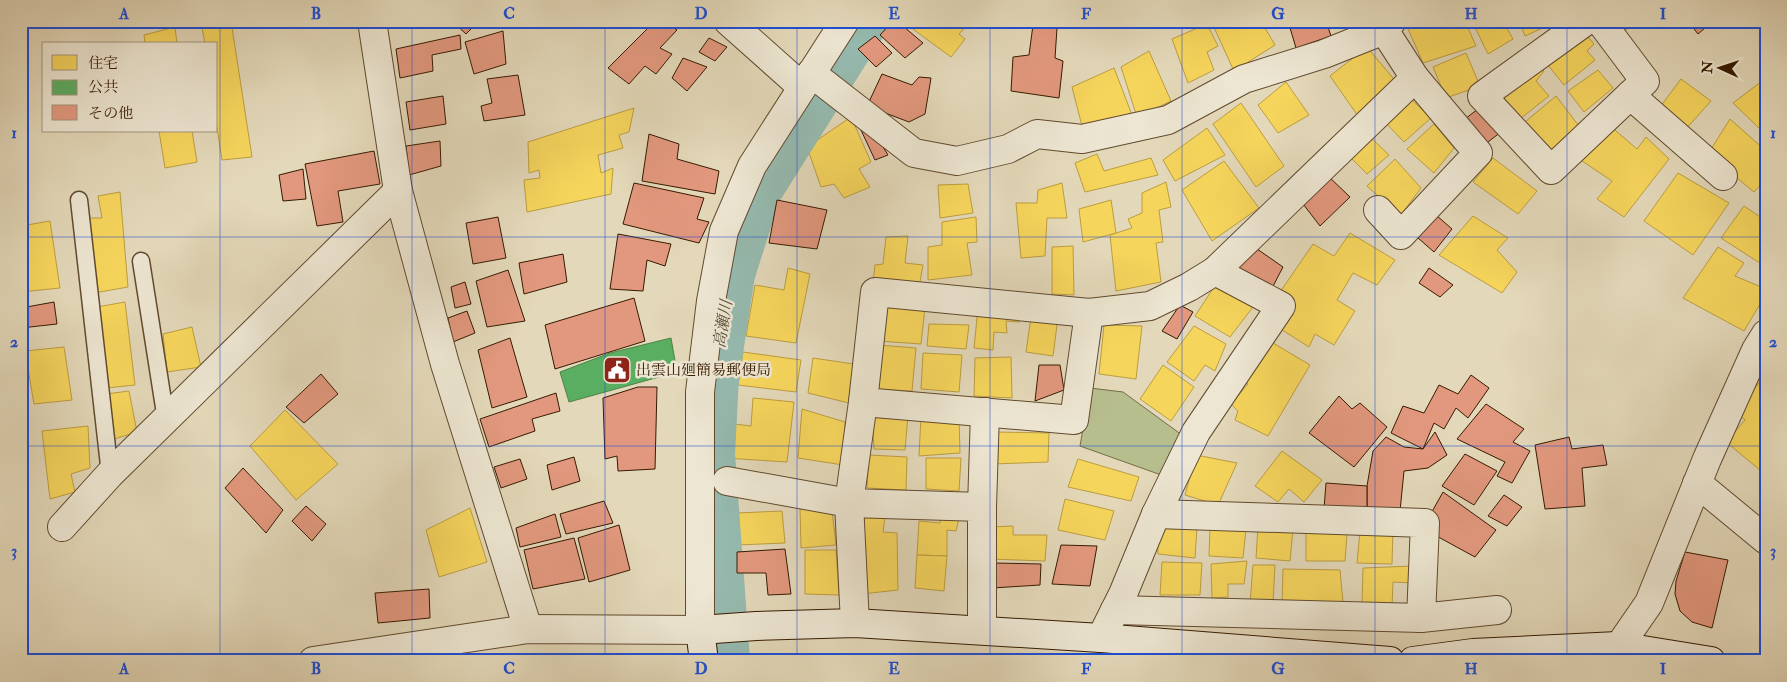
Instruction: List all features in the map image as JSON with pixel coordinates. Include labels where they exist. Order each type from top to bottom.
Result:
[{"type":"street","points":[[372,21],[398,191],[445,364],[528,628]]},
{"type":"street","points":[[728,21],[806,80],[914,153],[957,160],[1008,149],[1037,134],[1082,139],[1168,120],[1244,79],[1324,54],[1388,26],[1415,78],[1478,152],[1401,235],[1378,210]]},
{"type":"street","points":[[704,661],[700,630],[700,392],[711,300],[722,240],[724,231],[752,166],[845,21]]},
{"type":"street","points":[[1586,21],[1482,96],[1550,170],[1645,81],[1600,21]]},
{"type":"street","points":[[855,623],[849,503],[863,402],[875,292],[1089,312],[1150,306],[1189,287],[1215,271],[1415,78]]},
{"type":"street","points":[[1630,95],[1723,176]]},
{"type":"street","points":[[62,526],[110,474],[398,191]]},
{"type":"street","points":[[1101,638],[1156,514],[1196,432],[1281,306],[1215,271]]},
{"type":"street","points":[[863,402],[1074,420],[1089,312]]},
{"type":"street","points":[[1614,653],[1650,603],[1697,483],[1762,347]]},
{"type":"street","points":[[982,630],[982,507],[985,412]]},
{"type":"street","points":[[727,481],[849,503],[982,507]]},
{"type":"street","points":[[1697,483],[1766,540]]},
{"type":"street","points":[[1156,514],[1425,523],[1421,618]]},
{"type":"street","points":[[1115,610],[1421,618],[1497,610]]},
{"type":"street","points":[[313,661],[528,628],[700,630],[855,623],[1101,638],[1390,661]]},
{"type":"street","points":[[1414,661],[1473,653],[1614,653],[1701,660]]},
{"type":"lane","points":[[79,200],[110,474]]},
{"type":"lane","points":[[141,261],[166,420]]},
{"type":"green space","points":[[1090,388],[1123,392],[1182,435],[1164,476],[1080,446]]},
{"type":"building: 住宅","points":[[201,21],[231,21],[252,157],[222,160],[218,132],[218,42],[205,42]]},
{"type":"building: 住宅","points":[[902,21],[971,21],[959,34],[965,39],[951,57]]},
{"type":"building: 住宅","points":[[1211,21],[1261,21],[1275,45],[1234,71]]},
{"type":"building: 住宅","points":[[1414,21],[1465,21],[1476,46],[1423,63],[1406,24]]},
{"type":"building: 住宅","points":[[1472,21],[1503,21],[1513,39],[1488,54]]},
{"type":"building: 住宅","points":[[1519,21],[1558,21],[1525,36]]},
{"type":"building: 住宅","points":[[1613,21],[1639,21],[1620,34]]},
{"type":"building: 住宅","points":[[1207,24],[1218,46],[1207,52],[1214,70],[1188,83],[1172,39]]},
{"type":"building: 住宅","points":[[175,27],[177,42],[145,42],[144,35]]},
{"type":"building: 住宅","points":[[1583,31],[1594,44],[1587,51],[1595,60],[1564,85],[1543,59]]},
{"type":"building: 住宅","points":[[1367,47],[1398,84],[1358,116],[1330,76]]},
{"type":"building: 住宅","points":[[1149,51],[1171,101],[1137,117],[1121,67]]},
{"type":"building: 住宅","points":[[1466,53],[1480,86],[1446,98],[1433,67]]},
{"type":"building: 住宅","points":[[1537,62],[1544,71],[1536,81],[1549,96],[1520,119],[1498,91]]},
{"type":"building: 住宅","points":[[1114,68],[1132,115],[1083,130],[1072,87]]},
{"type":"building: 住宅","points":[[1598,70],[1613,88],[1584,112],[1568,91]]},
{"type":"building: 住宅","points":[[1766,78],[1766,123],[1759,128],[1733,103]]},
{"type":"building: 住宅","points":[[1681,79],[1711,101],[1685,130],[1660,107]]},
{"type":"building: 住宅","points":[[1286,82],[1309,115],[1278,133],[1258,105]]},
{"type":"building: 住宅","points":[[1556,96],[1579,126],[1551,151],[1525,122]]},
{"type":"building: 住宅","points":[[1409,97],[1431,118],[1404,142],[1385,122]]},
{"type":"building: 住宅","points":[[1241,103],[1284,166],[1256,187],[1213,124]]},
{"type":"building: 住宅","points":[[634,108],[629,132],[619,135],[623,148],[598,155],[601,173],[613,168],[611,194],[527,212],[524,180],[540,178],[539,170],[529,173],[528,142]]},
{"type":"building: 住宅","points":[[851,117],[871,162],[859,169],[870,187],[844,198],[834,184],[821,187],[807,147]]},
{"type":"building: 住宅","points":[[1730,119],[1766,151],[1766,179],[1754,192],[1708,154]]},
{"type":"building: 住宅","points":[[1434,124],[1454,148],[1434,173],[1407,149]]},
{"type":"building: 住宅","points":[[1608,124],[1637,149],[1646,137],[1669,159],[1624,217],[1597,199],[1612,181],[1579,159]]},
{"type":"building: 住宅","points":[[1207,128],[1225,155],[1175,181],[1163,160]]},
{"type":"building: 住宅","points":[[159,132],[192,132],[197,162],[165,168]]},
{"type":"building: 住宅","points":[[1367,134],[1389,155],[1367,174],[1347,154]]},
{"type":"building: 住宅","points":[[1097,154],[1104,171],[1151,158],[1158,175],[1085,192],[1075,163]]},
{"type":"building: 住宅","points":[[1493,158],[1537,191],[1518,214],[1473,182]]},
{"type":"building: 住宅","points":[[1395,159],[1421,188],[1400,216],[1367,186]]},
{"type":"building: 住宅","points":[[1224,161],[1259,208],[1212,241],[1182,190]]},
{"type":"building: 住宅","points":[[1678,173],[1729,203],[1693,255],[1644,221]]},
{"type":"building: 住宅","points":[[1166,182],[1171,207],[1159,210],[1163,242],[1156,243],[1161,282],[1116,291],[1110,235],[1132,228],[1128,219],[1142,213],[1142,193]]},
{"type":"building: 住宅","points":[[1062,183],[1067,218],[1047,218],[1045,256],[1021,258],[1016,203],[1037,203],[1038,190]]},
{"type":"building: 住宅","points":[[968,184],[973,213],[940,218],[938,185]]},
{"type":"building: 住宅","points":[[120,192],[128,287],[94,293],[87,218],[102,218],[98,196]]},
{"type":"building: 住宅","points":[[1111,200],[1116,233],[1083,242],[1079,209]]},
{"type":"building: 住宅","points":[[1744,206],[1766,221],[1766,267],[1721,238]]},
{"type":"building: 住宅","points":[[1473,216],[1508,238],[1497,250],[1517,272],[1502,293],[1439,255]]},
{"type":"building: 住宅","points":[[976,217],[977,242],[967,243],[972,275],[928,280],[928,247],[942,245],[942,222]]},
{"type":"building: 住宅","points":[[50,221],[60,288],[21,292],[21,226]]},
{"type":"building: 住宅","points":[[1350,233],[1395,260],[1377,285],[1353,273],[1337,300],[1355,311],[1334,345],[1315,334],[1309,347],[1276,326],[1278,295],[1313,244],[1334,256]]},
{"type":"building: 住宅","points":[[908,236],[905,263],[923,265],[919,287],[873,282],[875,265],[883,264],[886,237]]},
{"type":"building: 住宅","points":[[1073,246],[1074,295],[1052,294],[1052,247]]},
{"type":"building: 住宅","points":[[1718,247],[1744,263],[1735,276],[1766,289],[1766,294],[1744,331],[1683,298]]},
{"type":"building: 住宅","points":[[788,268],[810,274],[796,343],[746,336],[755,285],[784,290]]},
{"type":"building: 住宅","points":[[1218,281],[1256,303],[1230,337],[1195,316]]},
{"type":"building: 住宅","points":[[125,302],[135,385],[106,388],[97,307]]},
{"type":"building: 住宅","points":[[884,303],[925,308],[921,344],[879,341]]},
{"type":"building: 住宅","points":[[978,308],[1021,310],[1019,322],[1006,321],[1007,333],[994,332],[993,350],[974,348]]},
{"type":"building: 住宅","points":[[1031,317],[1058,317],[1053,356],[1026,352]]},
{"type":"building: 住宅","points":[[929,324],[969,325],[966,349],[927,346]]},
{"type":"building: 住宅","points":[[1104,325],[1142,326],[1136,379],[1099,374]]},
{"type":"building: 住宅","points":[[1194,326],[1226,344],[1215,371],[1205,365],[1194,381],[1167,362]]},
{"type":"building: 住宅","points":[[192,327],[201,367],[167,372],[163,334]]},
{"type":"building: 住宅","points":[[1268,340],[1310,365],[1268,436],[1235,420],[1238,411],[1231,404],[1248,384],[1242,380]]},
{"type":"building: 住宅","points":[[878,345],[916,348],[912,391],[874,389]]},
{"type":"building: 住宅","points":[[64,347],[72,400],[34,404],[25,351]]},
{"type":"building: 住宅","points":[[743,352],[801,360],[796,392],[738,385]]},
{"type":"building: 住宅","points":[[923,353],[962,355],[959,392],[921,389]]},
{"type":"building: 住宅","points":[[1011,357],[1012,398],[974,396],[975,358]]},
{"type":"building: 住宅","points":[[813,358],[860,365],[853,404],[808,393]]},
{"type":"building: 住宅","points":[[1163,365],[1194,387],[1171,421],[1140,399]]},
{"type":"building: 住宅","points":[[1760,381],[1766,387],[1766,462],[1760,470],[1726,442],[1745,420],[1737,413]]},
{"type":"building: 住宅","points":[[129,391],[137,432],[111,440],[106,394]]},
{"type":"building: 住宅","points":[[753,398],[794,402],[787,462],[725,458],[726,423],[751,426]]},
{"type":"building: 住宅","points":[[802,409],[845,422],[843,465],[798,458]]},
{"type":"building: 住宅","points":[[285,410],[338,464],[296,500],[250,446]]},
{"type":"building: 住宅","points":[[872,414],[908,415],[905,450],[874,449]]},
{"type":"building: 住宅","points":[[921,416],[959,417],[960,453],[919,456]]},
{"type":"building: 住宅","points":[[88,426],[90,468],[71,474],[75,492],[50,499],[42,431]]},
{"type":"building: 住宅","points":[[995,432],[1049,433],[1048,462],[993,464]]},
{"type":"building: 住宅","points":[[1282,451],[1322,480],[1304,502],[1289,489],[1278,502],[1255,486]]},
{"type":"building: 住宅","points":[[869,455],[907,457],[906,490],[867,488]]},
{"type":"building: 住宅","points":[[1196,455],[1237,463],[1218,505],[1185,495]]},
{"type":"building: 住宅","points":[[926,458],[961,458],[959,491],[926,489]]},
{"type":"building: 住宅","points":[[1078,459],[1139,477],[1131,501],[1068,487]]},
{"type":"building: 住宅","points":[[1766,484],[1766,525],[1757,518],[1765,504],[1760,491]]},
{"type":"building: 住宅","points":[[1065,499],[1114,511],[1105,540],[1058,530]]},
{"type":"building: 住宅","points":[[470,508],[487,562],[439,577],[426,530]]},
{"type":"building: 住宅","points":[[800,509],[832,511],[836,545],[801,548]]},
{"type":"building: 住宅","points":[[782,511],[785,543],[737,545],[737,513]]},
{"type":"building: 住宅","points":[[960,514],[956,531],[947,530],[947,556],[917,555],[919,521],[940,523],[941,515]]},
{"type":"building: 住宅","points":[[864,515],[885,517],[883,532],[897,533],[898,590],[862,594]]},
{"type":"building: 住宅","points":[[1013,526],[1013,535],[1047,535],[1045,561],[989,559],[989,527]]},
{"type":"building: 住宅","points":[[1157,526],[1197,526],[1195,558],[1158,554]]},
{"type":"building: 住宅","points":[[1258,526],[1293,528],[1290,561],[1256,558]]},
{"type":"building: 住宅","points":[[1210,528],[1246,529],[1243,558],[1209,556]]},
{"type":"building: 住宅","points":[[1393,528],[1392,564],[1357,563],[1360,531]]},
{"type":"building: 住宅","points":[[1306,533],[1347,534],[1345,561],[1306,561]]},
{"type":"building: 住宅","points":[[805,550],[836,550],[839,595],[805,594]]},
{"type":"building: 住宅","points":[[917,555],[947,556],[944,591],[915,588]]},
{"type":"building: 住宅","points":[[1247,561],[1244,584],[1228,584],[1228,597],[1212,598],[1211,564]]},
{"type":"building: 住宅","points":[[1162,562],[1202,563],[1200,595],[1160,595]]},
{"type":"building: 住宅","points":[[1253,565],[1275,565],[1273,603],[1250,604]]},
{"type":"building: 住宅","points":[[1413,566],[1415,583],[1393,582],[1392,607],[1362,604],[1363,568]]},
{"type":"building: 住宅","points":[[1283,569],[1340,570],[1343,603],[1282,602]]},
{"type":"building: 住宅","points":[[809,656],[810,661],[752,661],[765,658]]},
{"type":"building: 住宅","points":[[966,657],[966,661],[909,661],[909,658]]},
{"type":"building: 公共","points":[[671,338],[677,372],[569,402],[560,372],[610,353]]},
{"type":"building: その他","points":[[452,21],[479,21],[466,34]]},
{"type":"building: その他","points":[[655,21],[662,21],[677,30],[660,48],[672,54],[656,74],[645,66],[629,84],[608,68]]},
{"type":"building: その他","points":[[893,21],[897,21],[923,43],[905,58],[880,35]]},
{"type":"building: その他","points":[[1288,21],[1326,21],[1331,36],[1296,48]]},
{"type":"building: その他","points":[[1688,21],[1713,21],[1698,34]]},
{"type":"building: その他","points":[[1033,25],[1057,28],[1055,58],[1063,61],[1059,98],[1011,91],[1013,57],[1029,55]]},
{"type":"building: その他","points":[[503,31],[506,64],[474,74],[465,42]]},
{"type":"building: その他","points":[[460,35],[461,49],[432,55],[433,71],[400,78],[396,49]]},
{"type":"building: その他","points":[[875,36],[892,53],[876,67],[858,49]]},
{"type":"building: その他","points":[[709,38],[727,47],[715,61],[699,52]]},
{"type":"building: その他","points":[[683,58],[707,67],[687,91],[672,78]]},
{"type":"building: その他","points":[[882,74],[912,85],[919,77],[931,78],[925,114],[909,122],[867,106]]},
{"type":"building: その他","points":[[518,75],[525,115],[484,121],[481,106],[492,103],[487,79]]},
{"type":"building: その他","points":[[443,96],[446,124],[410,130],[406,102]]},
{"type":"building: その他","points":[[1478,109],[1501,132],[1484,145],[1461,122]]},
{"type":"building: その他","points":[[869,124],[888,155],[875,160],[860,128]]},
{"type":"building: その他","points":[[649,134],[679,144],[677,159],[719,171],[715,194],[642,181]]},
{"type":"building: その他","points":[[440,141],[441,166],[409,175],[406,146]]},
{"type":"building: その他","points":[[374,151],[380,184],[338,191],[343,222],[317,226],[305,164]]},
{"type":"building: その他","points":[[303,169],[306,199],[283,201],[279,175]]},
{"type":"building: その他","points":[[1326,174],[1350,197],[1320,226],[1300,200]]},
{"type":"building: その他","points":[[634,183],[704,198],[697,219],[709,222],[699,243],[623,224]]},
{"type":"building: その他","points":[[777,200],[827,210],[817,249],[769,243]]},
{"type":"building: その他","points":[[1436,215],[1452,229],[1434,252],[1418,238]]},
{"type":"building: その他","points":[[498,217],[506,258],[473,264],[466,223]]},
{"type":"building: その他","points":[[618,234],[671,244],[665,266],[647,260],[643,291],[610,289]]},
{"type":"building: その他","points":[[1250,244],[1283,267],[1270,292],[1230,270]]},
{"type":"building: その他","points":[[563,254],[567,282],[524,294],[519,263]]},
{"type":"building: その他","points":[[1429,268],[1453,285],[1440,297],[1419,283]]},
{"type":"building: その他","points":[[508,270],[525,321],[487,327],[476,281]]},
{"type":"building: その他","points":[[465,282],[471,304],[455,308],[451,287]]},
{"type":"building: その他","points":[[634,298],[645,341],[555,369],[545,325]]},
{"type":"building: その他","points":[[54,302],[57,324],[21,328],[21,308]]},
{"type":"building: その他","points":[[1180,305],[1193,312],[1177,339],[1162,331]]},
{"type":"building: その他","points":[[467,311],[475,333],[453,342],[448,318]]},
{"type":"building: その他","points":[[510,338],[527,397],[492,408],[478,350]]},
{"type":"building: その他","points":[[1039,365],[1060,365],[1064,390],[1035,401]]},
{"type":"building: その他","points":[[321,374],[338,394],[304,423],[286,407]]},
{"type":"building: その他","points":[[1471,375],[1489,388],[1468,418],[1456,408],[1444,429],[1434,423],[1423,449],[1391,433],[1403,406],[1424,413],[1439,385],[1458,394]]},
{"type":"building: その他","points":[[638,387],[657,387],[655,469],[618,471],[617,456],[605,459],[603,398]]},
{"type":"building: その他","points":[[556,393],[560,411],[532,419],[535,431],[489,447],[480,419]]},
{"type":"building: その他","points":[[1339,396],[1352,409],[1360,403],[1387,427],[1354,467],[1309,433]]},
{"type":"building: その他","points":[[1486,404],[1524,429],[1513,442],[1530,451],[1512,483],[1497,476],[1505,462],[1457,439]]},
{"type":"building: その他","points":[[1435,432],[1447,455],[1428,468],[1404,471],[1400,511],[1367,511],[1367,486],[1373,451],[1386,437],[1404,447],[1423,449]]},
{"type":"building: その他","points":[[1569,437],[1572,449],[1603,445],[1607,465],[1582,468],[1585,506],[1545,509],[1535,445]]},
{"type":"building: その他","points":[[1465,454],[1497,471],[1474,505],[1442,486]]},
{"type":"building: その他","points":[[574,457],[580,481],[552,490],[547,465]]},
{"type":"building: その他","points":[[520,459],[527,479],[501,488],[494,467]]},
{"type":"building: その他","points":[[243,468],[283,510],[266,533],[225,488]]},
{"type":"building: その他","points":[[1326,483],[1367,486],[1367,511],[1324,509]]},
{"type":"building: その他","points":[[1443,492],[1496,530],[1475,557],[1431,533],[1429,517]]},
{"type":"building: その他","points":[[1504,495],[1522,507],[1507,526],[1488,516]]},
{"type":"building: その他","points":[[604,501],[613,523],[566,534],[560,514]]},
{"type":"building: その他","points":[[306,506],[326,524],[312,541],[292,521]]},
{"type":"building: その他","points":[[555,514],[561,537],[520,547],[516,528]]},
{"type":"building: その他","points":[[619,525],[630,570],[589,582],[578,538]]},
{"type":"building: その他","points":[[574,538],[585,579],[533,589],[524,550]]},
{"type":"building: その他","points":[[1061,545],[1097,546],[1090,586],[1052,584]]},
{"type":"building: その他","points":[[785,549],[791,594],[768,595],[766,573],[737,573],[737,552]]},
{"type":"building: その他","points":[[1685,552],[1728,560],[1712,628],[1692,622],[1680,611],[1675,594],[1676,581]]},
{"type":"building: その他","points":[[994,563],[1041,564],[1040,585],[992,588]]},
{"type":"building: その他","points":[[429,589],[430,618],[378,623],[375,593]]},
{"type":"waterway","name":"高瀬川","points":[[726,661],[711,454],[715,378],[731,274],[757,192],[865,21]]},
{"type":"place","name":"出雲山廻簡易郵便局","points":[[617,370]]}]
